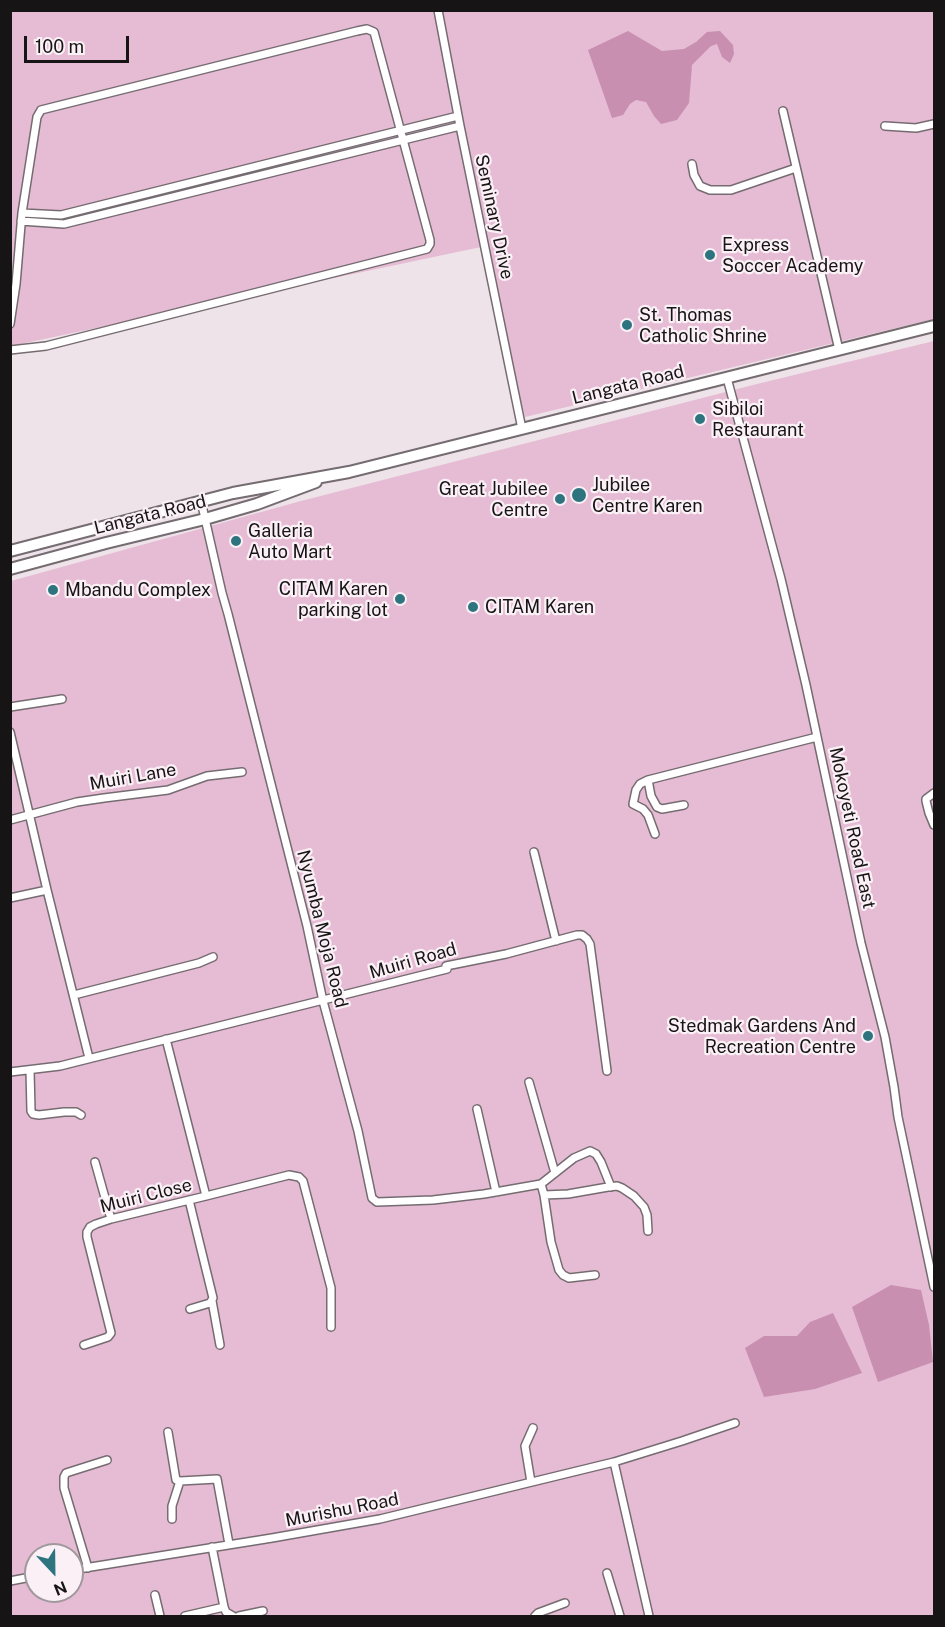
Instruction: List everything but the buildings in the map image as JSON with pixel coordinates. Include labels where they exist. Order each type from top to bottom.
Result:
[{"type":"main road","name":"Langata Road","points":[[10,551],[201,501],[263,487],[330,476],[934,326]]},
{"type":"main road","name":"Langata Road","points":[[10,569],[126,537],[206,519],[256,504],[330,476]]},
{"type":"street","name":"Seminary Drive","points":[[438,10],[522,429]]},
{"type":"street","points":[[10,324],[22,217],[37,117],[41,110],[357,31],[367,29],[376,35],[430,240],[425,250],[46,346],[11,347]]},
{"type":"street","points":[[783,111],[839,350]]},
{"type":"street","points":[[22,217],[61,216],[458,116]]},
{"type":"street","points":[[885,126],[916,128],[934,124]]},
{"type":"street","points":[[22,217],[64,224],[460,126]]},
{"type":"street","points":[[692,164],[694,175],[700,186],[710,190],[731,190],[796,168]]},
{"type":"street","name":"Mokoyeti Road East","points":[[727,378],[781,579],[817,737],[861,944],[885,1036],[898,1117],[934,1287]]},
{"type":"street","name":"Nyumba Moja Road","points":[[201,501],[222,593],[307,926],[323,1001],[358,1131],[372,1197],[378,1202],[433,1200],[541,1184]]},
{"type":"street","points":[[10,707],[62,699]]},
{"type":"street","points":[[10,732],[89,1058]]},
{"type":"street","points":[[655,834],[648,815],[643,809],[635,806],[633,801],[639,785],[648,780],[817,737]]},
{"type":"street","name":"Muiri Lane","points":[[10,820],[77,802],[168,790],[207,776],[242,772]]},
{"type":"street","points":[[648,780],[651,796],[657,807],[662,809],[684,805]]},
{"type":"street","points":[[934,793],[926,801],[934,825]]},
{"type":"street","points":[[534,852],[556,941]]},
{"type":"street","points":[[10,898],[47,890]]},
{"type":"street","name":"Muiri Road","points":[[10,1072],[60,1066],[447,969],[446,966],[582,935],[590,944],[607,1071]]},
{"type":"street","points":[[74,995],[199,963],[213,957]]},
{"type":"street","name":"Muiri Close","points":[[166,1039],[206,1196]]},
{"type":"street","points":[[30,1070],[33,1114],[76,1112],[81,1115]]},
{"type":"street","points":[[529,1082],[555,1173]]},
{"type":"street","points":[[477,1109],[496,1192]]},
{"type":"street","points":[[596,1275],[569,1278],[559,1270],[551,1242],[541,1184],[574,1158],[590,1151],[601,1162],[611,1187]]},
{"type":"street","points":[[94,1162],[111,1219]]},
{"type":"street","name":"Muiri Close","points":[[84,1345],[108,1337],[111,1333],[87,1237],[90,1227],[111,1219],[295,1176],[302,1179],[304,1184],[331,1288],[331,1327]]},
{"type":"street","points":[[544,1195],[568,1194],[611,1187],[622,1188],[642,1204],[647,1215],[648,1231]]},
{"type":"street","points":[[189,1200],[220,1345]]},
{"type":"street","points":[[190,1309],[208,1304],[212,1300]]},
{"type":"street","name":"Murishu Road","points":[[84,1568],[380,1519],[614,1462],[735,1423]]},
{"type":"street","points":[[531,1482],[525,1446],[533,1428]]},
{"type":"street","points":[[168,1432],[176,1480],[217,1479],[229,1544]]},
{"type":"street","points":[[88,1568],[64,1488],[64,1477],[66,1473],[107,1460]]},
{"type":"street","points":[[614,1462],[649,1617]]},
{"type":"street","points":[[172,1519],[172,1506],[180,1481]]},
{"type":"street","points":[[212,1547],[224,1607],[226,1612],[233,1617]]},
{"type":"street","points":[[607,1573],[620,1617]]},
{"type":"street","points":[[155,1595],[160,1617]]},
{"type":"street","points":[[535,1617],[538,1613],[565,1603]]},
{"type":"street","points":[[185,1617],[224,1607]]},
{"type":"street","points":[[239,1617],[263,1611]]},
{"type":"shaded area","points":[[11,11],[934,11],[934,319],[525,417],[481,247],[11,346]]},
{"type":"shaded area","points":[[628,31],[662,51],[684,49],[707,32],[720,31],[733,45],[734,54],[730,63],[722,57],[717,44],[711,46],[692,65],[689,103],[677,120],[661,124],[646,102],[636,100],[630,104],[623,115],[612,118],[588,50]]},
{"type":"shaded area","points":[[934,341],[934,1616],[11,1616],[11,581],[301,501]]},
{"type":"shaded area","points":[[891,1285],[921,1290],[929,1325],[933,1362],[878,1382],[852,1307]]},
{"type":"shaded area","points":[[833,1313],[862,1373],[815,1389],[764,1397],[745,1348],[764,1336],[797,1336],[810,1322]]},
{"type":"place","name":"Express Soccer Academy","points":[[710,255]]},
{"type":"place","name":"St. Thomas Catholic Shrine","points":[[627,325]]},
{"type":"place","name":"Sibiloi Restaurant","points":[[700,419]]},
{"type":"place","name":"Jubilee Centre Karen","points":[[579,495]]},
{"type":"place","name":"Great Jubilee Centre","points":[[560,499]]},
{"type":"place","name":"Galleria Auto Mart","points":[[236,541]]},
{"type":"place","name":"Mbandu Complex","points":[[53,590]]},
{"type":"place","name":"CITAM Karen parking lot","points":[[400,599]]},
{"type":"place","name":"CITAM Karen","points":[[473,607]]},
{"type":"place","name":"Stedmak Gardens And Recreation Centre","points":[[868,1036]]}]
